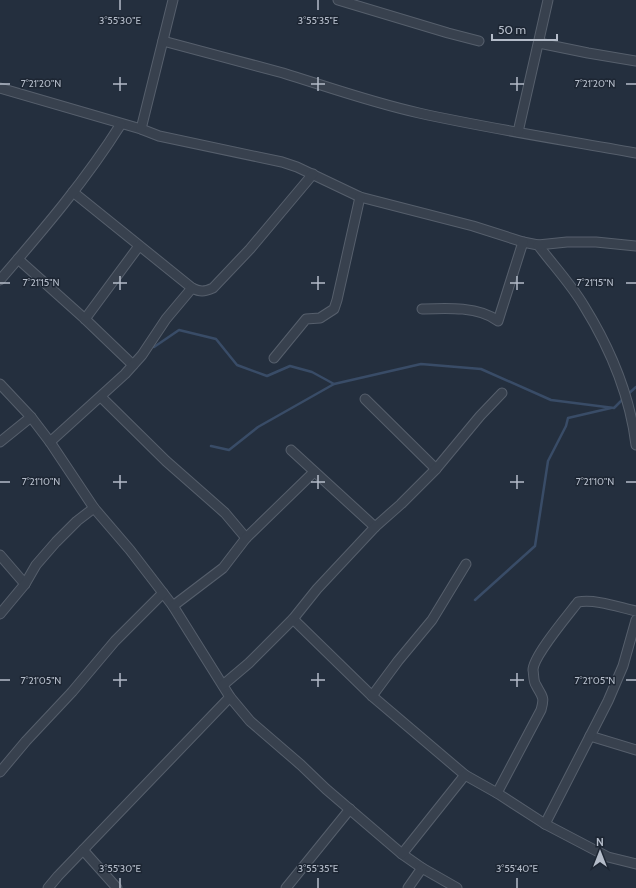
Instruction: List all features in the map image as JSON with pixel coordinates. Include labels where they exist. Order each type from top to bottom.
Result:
[{"type":"street","points":[[141,129],[173,0]]},
{"type":"street","points":[[338,0],[479,41]]},
{"type":"street","points":[[518,132],[548,0]]},
{"type":"street","points":[[163,41],[418,113],[636,153]]},
{"type":"street","points":[[539,43],[636,61]]},
{"type":"street","points":[[0,88],[141,129],[159,136],[282,162],[313,174],[360,197],[474,226],[523,242],[538,245],[567,242],[596,242],[636,246]]},
{"type":"street","points":[[0,280],[73,192],[120,124]]},
{"type":"street","points":[[73,192],[192,288],[199,292],[206,292],[213,288],[250,249],[313,174]]},
{"type":"street","points":[[274,358],[306,320],[320,318],[334,309],[360,197]]},
{"type":"street","points":[[422,309],[449,307],[470,310],[498,321],[523,242]]},
{"type":"street","points":[[538,245],[584,305],[598,330],[613,362],[629,405],[636,445]]},
{"type":"street","points":[[85,320],[139,246]]},
{"type":"street","points":[[18,259],[133,365]]},
{"type":"street","points":[[50,442],[125,374],[142,355],[166,319],[192,288]]},
{"type":"street","points":[[0,384],[31,416],[94,508],[130,550],[173,606],[230,697],[250,721],[402,854],[422,868],[457,888]]},
{"type":"street","points":[[223,685],[249,663],[293,619],[317,589],[375,527],[401,504],[436,469],[480,416],[502,393]]},
{"type":"street","points":[[100,397],[166,461],[225,513],[246,538]]},
{"type":"street","points":[[365,399],[436,469]]},
{"type":"street","points":[[0,442],[31,416]]},
{"type":"street","points":[[291,450],[375,527]]},
{"type":"street","points":[[173,606],[223,568],[246,538],[314,472]]},
{"type":"street","points":[[0,614],[25,584],[36,565],[56,542],[77,521],[94,508]]},
{"type":"street","points":[[0,555],[25,584]]},
{"type":"street","points":[[372,696],[398,660],[432,620],[466,564]]},
{"type":"street","points":[[0,772],[26,741],[72,692],[115,640],[163,593]]},
{"type":"street","points":[[497,793],[541,710],[544,700],[542,693],[535,684],[533,667],[551,636],[578,602],[584,601],[598,603],[636,611]]},
{"type":"street","points":[[293,619],[372,696],[465,775],[546,824],[608,857],[636,864]]},
{"type":"street","points":[[546,824],[623,666],[636,620]]},
{"type":"street","points":[[48,888],[82,850],[230,697]]},
{"type":"street","points":[[590,736],[636,750]]},
{"type":"street","points":[[402,854],[465,775]]},
{"type":"street","points":[[286,888],[350,809]]},
{"type":"street","points":[[82,850],[117,888]]},
{"type":"street","points":[[408,888],[422,868]]},
{"type":"waterway","points":[[154,347],[179,330],[216,339],[237,365],[267,376],[290,366],[312,372],[334,384]]},
{"type":"waterway","points":[[211,446],[229,450],[258,427],[334,384],[421,364],[481,369],[551,400],[614,408],[624,398]]},
{"type":"waterway","points":[[627,395],[636,387]]},
{"type":"waterway","points":[[475,600],[535,546],[548,461],[566,426],[568,418],[611,408]]}]
